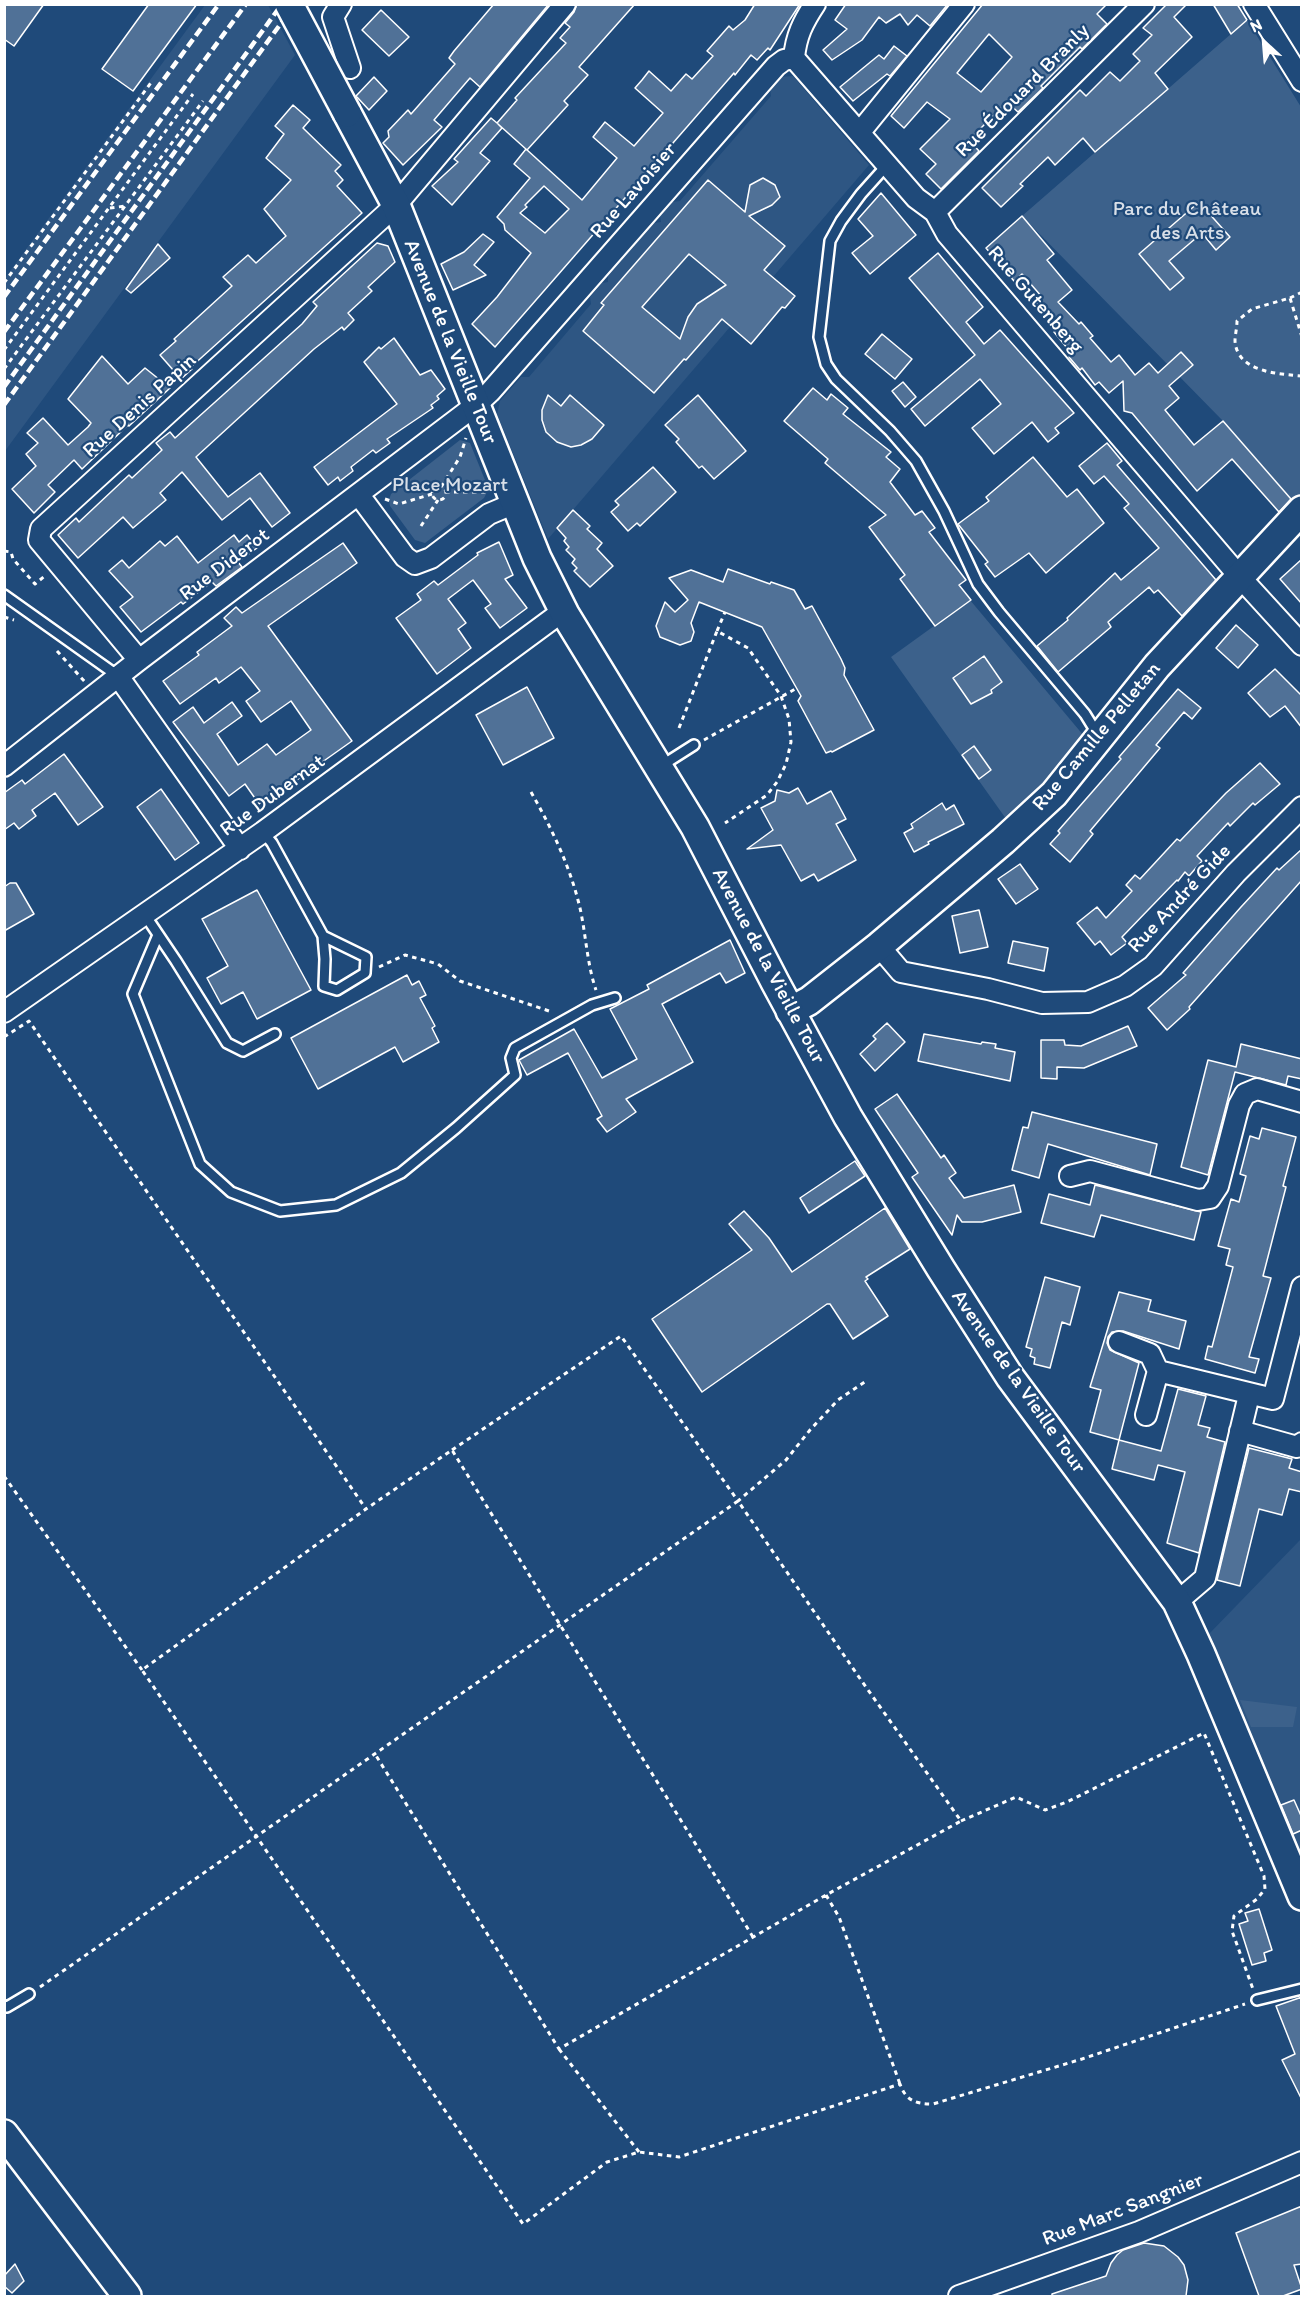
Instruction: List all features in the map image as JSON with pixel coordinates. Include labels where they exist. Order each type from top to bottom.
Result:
[{"type":"street","name":"Avenue de la Vieille Tour","points":[[289,4],[396,205],[537,558],[563,611],[695,827],[790,1011],[848,1117],[1010,1377],[1177,1602],[1290,1856],[1302,1896]]},
{"type":"street","points":[[341,4],[333,17],[350,68]]},
{"type":"street","name":"Rue Denis Papin","points":[[139,660],[39,540],[40,529],[396,205],[565,4]]},
{"type":"street","points":[[794,58],[796,39],[803,22],[815,4]]},
{"type":"street","points":[[860,132],[964,4]]},
{"type":"street","name":"Rue Édouard Branly","points":[[934,212],[1144,4]]},
{"type":"street","points":[[1254,4],[1302,81]]},
{"type":"street","name":"Rue Gutenberg","points":[[794,58],[916,198],[934,212],[946,234],[1239,576],[1302,645]]},
{"type":"street","name":"Rue Lavoisier","points":[[476,405],[490,392],[776,66],[784,60],[794,58]]},
{"type":"street","name":"Rue Diderot","points":[[4,766],[118,676],[476,405]]},
{"type":"street","points":[[359,495],[405,557],[415,564],[431,558],[489,514],[515,503]]},
{"type":"street","name":"Rue Camille Pelletan","points":[[790,1011],[809,1001],[879,946],[1003,842],[1054,794],[1157,666],[1302,510]]},
{"type":"street","name":"Rue Dubernat","points":[[4,1012],[264,832],[563,611]]},
{"type":"street","points":[[118,676],[240,849]]},
{"type":"street","name":"Rue André Gide","points":[[879,946],[901,972],[988,989],[1042,1003],[1088,1002],[1125,986],[1153,966],[1236,873],[1302,807]]},
{"type":"street","points":[[1070,1176],[1090,1171],[1198,1200],[1210,1198],[1218,1186],[1239,1105],[1245,1094],[1257,1089],[1302,1102]]},
{"type":"street","points":[[1158,1371],[1273,1399],[1302,1287]]},
{"type":"street","points":[[1119,1342],[1150,1354],[1158,1371],[1146,1415]]},
{"type":"street","points":[[1177,1602],[1205,1578],[1249,1395]]},
{"type":"street","points":[[1240,1431],[1297,1447],[1302,1443]]},
{"type":"street","points":[[4,2134],[126,2296]]},
{"type":"street","name":"Rue Marc Sangnier","points":[[959,2296],[1139,2232],[1302,2162]]},
{"type":"lane","points":[[887,165],[841,220],[830,241],[819,337],[826,364],[836,379],[890,431],[916,461],[944,511],[978,584],[1085,714],[1099,737]]},
{"type":"lane","points":[[4,595],[118,676]]},
{"type":"lane","points":[[658,768],[694,746]]},
{"type":"lane","points":[[264,832],[323,936],[324,986],[337,990],[365,973],[366,957],[323,936]]},
{"type":"lane","points":[[145,915],[227,1043],[243,1051],[275,1034]]},
{"type":"lane","points":[[158,935],[134,994],[200,1164],[231,1192],[280,1211],[336,1205],[401,1173],[515,1075],[512,1058],[515,1048],[592,1005],[615,998]]},
{"type":"lane","points":[[1257,2000],[1302,1989]]},
{"type":"lane","points":[[4,2006],[7,2007],[29,1994]]},
{"type":"path","points":[[4,283],[153,80]]},
{"type":"path","points":[[4,351],[193,94]]},
{"type":"path","points":[[4,369],[203,101]]},
{"type":"path","points":[[108,208],[126,206]]},
{"type":"path","points":[[24,248],[28,250]]},
{"type":"path","points":[[1302,292],[1290,298],[1252,309],[1237,321],[1235,343],[1243,360],[1257,369],[1302,376]]},
{"type":"path","points":[[1290,298],[1302,337]]},
{"type":"path","points":[[359,495],[399,504],[432,494],[435,488],[441,487],[460,457],[476,405]]},
{"type":"path","points":[[441,487],[445,492]]},
{"type":"path","points":[[445,492],[487,492],[515,503]]},
{"type":"path","points":[[421,526],[438,500],[443,498],[445,492]]},
{"type":"path","points":[[432,494],[438,500]]},
{"type":"path","points":[[4,551],[11,552],[13,559],[35,584]]},
{"type":"path","points":[[678,728],[725,612]]},
{"type":"path","points":[[4,616],[15,620]]},
{"type":"path","points":[[717,631],[748,648],[781,696],[789,718],[791,742],[786,764],[767,795],[725,823]]},
{"type":"path","points":[[52,645],[96,695]]},
{"type":"path","points":[[694,746],[797,688]]},
{"type":"path","points":[[531,792],[552,829],[571,875],[580,908],[595,987],[601,1002]]},
{"type":"path","points":[[365,973],[405,955],[438,964],[460,981],[550,1010],[560,1023]]},
{"type":"path","points":[[4,1037],[29,1021],[366,1509]]},
{"type":"path","points":[[142,1670],[366,1509],[621,1336],[961,1821]]},
{"type":"path","points":[[29,1994],[738,1502],[786,1460],[838,1400],[866,1381]]},
{"type":"path","points":[[452,1450],[753,1936]]},
{"type":"path","points":[[4,1476],[257,1835],[523,2224],[608,2162],[639,2152],[679,2157],[900,2084]]},
{"type":"path","points":[[559,2049],[753,1936],[826,1895],[961,1821],[1016,1797],[1045,1810],[1067,1802],[1204,1733],[1264,1876],[1265,1889],[1257,1899],[1234,1916],[1232,1931],[1257,2000],[1082,2059],[933,2104],[918,2104],[904,2096],[839,1917],[826,1895]]},
{"type":"path","points":[[375,1754],[559,2049],[639,2152]]},
{"type":"shaded area","points":[[205,5],[268,5],[295,55],[5,451],[5,278]]},
{"type":"shaded area","points":[[793,76],[869,165],[548,539],[497,414],[500,401],[521,377],[529,377],[591,304],[590,297],[602,283],[608,282],[608,276],[654,223],[661,222],[660,216],[672,202],[680,201],[771,96],[770,88],[781,77]]},
{"type":"shaded area","points":[[1301,1539],[1301,1868],[1207,1636]]},
{"type":"green space","name":"Parc du Château des Arts","points":[[1247,20],[1301,107],[1302,492],[1293,501],[1223,421],[1022,216]]},
{"type":"green space","name":"Place Mozart","points":[[460,440],[470,443],[487,485],[487,492],[484,498],[425,543],[415,540],[390,506],[391,494]]},
{"type":"green space","points":[[970,600],[1084,736],[1009,823],[891,657]]},
{"type":"green space","points":[[1240,1700],[1297,1707],[1293,1727],[1251,1727]]},
{"type":"building","points":[[4,4],[44,4],[14,46],[4,39]]},
{"type":"building","points":[[149,4],[197,4],[133,91],[102,69]]},
{"type":"building","points":[[494,4],[549,4],[480,87],[470,78],[434,120],[442,127],[403,165],[383,143],[389,137],[388,131],[408,110],[411,114],[455,64],[449,58]]},
{"type":"building","points":[[577,4],[635,4],[579,67],[588,75],[564,101],[568,105],[527,150],[498,124],[502,128],[480,153],[490,161],[452,205],[432,186],[458,162],[454,159],[491,118],[497,123],[517,100],[515,98],[566,43],[560,38],[570,27],[565,23]]},
{"type":"building","points":[[755,4],[800,4],[770,50],[768,48],[757,60],[751,55],[735,75],[734,73],[495,347],[472,324],[497,297],[531,253],[505,230],[504,224],[497,217],[530,178],[514,164],[526,149],[582,200],[617,158],[593,137],[605,122],[634,146],[663,113],[635,88],[649,71],[671,91],[686,74],[692,79],[713,56],[707,51],[729,26],[733,30],[745,20]],"holes":[[[544,186],[569,209],[545,233],[520,213]]]},
{"type":"building","points":[[846,4],[948,4],[930,26],[917,15],[908,25],[900,14],[886,23],[879,17],[862,40],[832,60],[823,50],[847,29],[835,20]]},
{"type":"building","points":[[983,4],[1107,4],[1097,14],[1107,24],[1082,49],[1080,47],[1018,112],[1007,102],[969,140],[979,151],[941,189],[926,174],[936,164],[920,149],[950,119],[927,102],[904,128],[891,116]],"holes":[[[989,34],[1012,57],[981,92],[957,73]]]},
{"type":"building","points":[[1167,4],[1187,4],[1174,17],[1192,37],[1155,73],[1168,89],[1095,152],[1083,138],[1055,165],[1048,157],[1020,184],[1023,186],[1001,207],[982,188],[1080,90],[1086,96],[1110,72],[1120,81],[1140,61],[1133,54],[1152,35],[1143,28]]},
{"type":"building","points":[[1213,4],[1237,4],[1247,20],[1231,34]]},
{"type":"building","points":[[381,10],[409,37],[389,56],[362,30]]},
{"type":"building","points":[[894,46],[907,56],[890,76],[887,74],[853,101],[840,87],[879,55],[884,59]]},
{"type":"building","points":[[374,77],[387,91],[369,110],[356,96]]},
{"type":"building","points":[[293,105],[310,120],[303,128],[341,165],[335,171],[343,180],[337,186],[362,213],[191,367],[192,369],[181,379],[160,355],[176,341],[174,339],[232,286],[223,277],[248,255],[256,263],[286,236],[264,209],[291,180],[266,158],[284,134],[275,126]]},
{"type":"building","points":[[763,178],[775,185],[780,197],[772,205],[749,216],[785,246],[764,270],[795,296],[785,308],[782,307],[751,344],[722,319],[654,393],[583,331],[604,305],[601,303],[708,180],[745,212],[750,185]],"holes":[[[689,254],[726,285],[697,304],[688,317],[680,339],[642,307]]]},
{"type":"building","points":[[881,193],[916,235],[870,274],[852,253],[873,236],[858,219]]},
{"type":"building","points":[[1199,202],[1230,237],[1216,250],[1202,233],[1169,261],[1184,278],[1170,290],[1139,254]]},
{"type":"building","points":[[1022,216],[1054,254],[1047,260],[1072,290],[1058,302],[1079,324],[1081,322],[1093,336],[1090,338],[1111,362],[1119,355],[1135,375],[1149,363],[1158,373],[1181,352],[1193,365],[1169,386],[1179,398],[1165,410],[1194,445],[1223,421],[1291,499],[1279,512],[1232,459],[1197,491],[1132,413],[1124,411],[1123,381],[1109,393],[1099,382],[1095,385],[1082,368],[1080,370],[1069,357],[1072,354],[1054,332],[1058,328],[1036,302],[1042,297],[1022,274],[1014,281],[986,248]]},
{"type":"building","points":[[483,234],[494,242],[474,265],[486,275],[453,290],[441,264],[464,252]]},
{"type":"building","points":[[377,243],[388,246],[395,262],[368,287],[372,291],[348,313],[354,320],[344,330],[342,327],[314,349],[196,457],[228,497],[260,473],[290,513],[272,527],[250,498],[222,520],[182,472],[160,493],[166,500],[133,528],[123,517],[78,558],[58,535],[76,518],[79,522],[129,475],[132,478],[162,450],[156,443],[170,432],[175,438],[302,324],[317,306],[313,302]]},
{"type":"building","points":[[158,244],[170,258],[131,293],[126,289]]},
{"type":"building","points":[[938,253],[983,307],[966,322],[984,344],[1000,330],[1074,413],[1055,428],[1059,433],[1048,442],[1032,422],[994,454],[972,428],[1001,404],[980,379],[925,426],[911,409],[975,355],[909,278]]},
{"type":"building","points":[[882,334],[912,359],[895,379],[865,354]]},
{"type":"building","points":[[394,338],[420,375],[431,370],[445,389],[437,396],[439,399],[431,405],[433,408],[387,439],[390,443],[376,453],[373,450],[351,467],[353,471],[340,481],[338,477],[328,485],[314,467],[397,404],[364,362],[379,347],[381,349]]},
{"type":"building","points":[[102,356],[128,384],[145,368],[170,388],[82,469],[74,460],[48,485],[55,492],[34,513],[12,489],[36,466],[26,454],[38,443],[27,433],[43,418],[68,445],[88,427],[91,423],[68,399]]},
{"type":"building","points":[[903,382],[916,397],[905,407],[892,391]]},
{"type":"building","points":[[813,388],[827,400],[831,394],[848,408],[843,414],[891,452],[886,457],[900,469],[890,482],[915,515],[922,511],[935,528],[929,532],[966,580],[959,585],[971,600],[935,626],[900,579],[905,575],[869,527],[886,515],[825,463],[828,459],[784,421]]},
{"type":"building","points":[[548,395],[561,406],[570,395],[604,425],[592,439],[581,445],[571,447],[557,442],[546,432],[542,420],[542,410]]},
{"type":"building","points":[[698,395],[746,451],[714,479],[702,466],[699,468],[676,442],[679,439],[665,425]]},
{"type":"building","points":[[1107,443],[1122,461],[1117,465],[1216,580],[1182,616],[1158,590],[1154,593],[1149,587],[1108,622],[1111,627],[1058,672],[1037,646],[1068,620],[1067,618],[1115,573],[1121,580],[1159,548],[1124,508],[1129,504],[1104,476],[1094,484],[1079,466]]},
{"type":"building","points":[[1033,457],[1067,497],[1077,489],[1104,523],[1046,573],[1029,553],[995,577],[985,564],[988,562],[958,524],[989,501],[986,497]]},
{"type":"building","points":[[653,467],[676,492],[640,526],[637,523],[628,531],[611,512],[619,505],[615,501]]},
{"type":"building","points":[[573,510],[590,526],[587,529],[602,543],[597,549],[613,566],[590,587],[574,571],[577,568],[572,563],[575,559],[566,550],[569,547],[564,541],[566,538],[557,528]]},
{"type":"building","points":[[234,535],[239,542],[247,535],[257,548],[238,562],[242,567],[216,586],[212,582],[141,632],[120,607],[133,597],[109,571],[122,560],[129,568],[160,541],[165,546],[177,536],[198,563]]},
{"type":"building","points":[[499,542],[513,575],[505,579],[527,608],[500,628],[485,608],[491,604],[473,580],[448,599],[466,623],[458,629],[471,648],[437,674],[396,618],[421,600],[417,594],[434,581],[438,585],[478,555],[477,553]]},
{"type":"building","points":[[343,543],[357,563],[268,626],[352,741],[259,804],[245,784],[229,796],[173,722],[193,707],[204,723],[232,702],[242,716],[217,734],[238,765],[267,744],[276,755],[311,730],[291,701],[261,722],[246,701],[260,691],[241,667],[219,683],[216,678],[180,704],[163,681],[199,655],[197,652],[232,626],[224,618],[236,607],[242,613]]},
{"type":"building","points":[[1302,559],[1302,604],[1280,579]]},
{"type":"building","points":[[728,569],[794,590],[805,609],[812,606],[841,659],[845,668],[844,675],[874,730],[826,753],[798,701],[801,696],[762,627],[699,602],[691,623],[694,632],[691,641],[680,645],[660,637],[656,626],[665,602],[675,612],[688,600],[669,578],[691,570],[723,582]]},
{"type":"building","points":[[1236,625],[1258,645],[1238,668],[1216,648]]},
{"type":"building","points":[[984,656],[1002,682],[991,690],[992,693],[971,704],[953,678]]},
{"type":"building","points":[[1275,669],[1302,696],[1302,728],[1285,706],[1270,717],[1248,693]]},
{"type":"building","points":[[527,687],[554,738],[503,765],[476,715]]},
{"type":"building","points":[[1178,689],[1201,708],[1192,719],[1184,712],[1156,745],[1160,748],[1090,831],[1093,834],[1070,862],[1050,844],[1060,833],[1058,831]]},
{"type":"building","points":[[974,746],[991,770],[979,779],[962,755]]},
{"type":"building","points":[[64,754],[103,807],[78,825],[55,793],[32,810],[36,816],[19,829],[14,823],[4,830],[4,793],[22,780],[25,784]]},
{"type":"building","points":[[1260,763],[1280,784],[1255,805],[1253,803],[1230,826],[1228,823],[1197,856],[1202,861],[1189,876],[1185,872],[1122,937],[1127,943],[1111,955],[1100,941],[1095,945],[1077,923],[1097,907],[1106,918],[1132,891],[1126,885],[1135,875],[1140,879],[1177,839],[1180,841],[1226,793]]},
{"type":"building","points":[[798,788],[807,804],[831,791],[846,819],[836,824],[856,860],[818,881],[814,874],[801,881],[781,845],[747,849],[773,830],[761,808],[775,801],[777,790],[789,793]]},
{"type":"building","points":[[161,789],[199,843],[175,860],[137,807]]},
{"type":"building","points":[[942,803],[946,810],[954,805],[964,824],[928,842],[929,844],[914,852],[904,833],[913,828],[911,824]]},
{"type":"building","points":[[1302,849],[1302,880],[1189,1007],[1190,1009],[1167,1030],[1148,1008],[1186,975],[1183,973],[1277,868],[1279,870]]},
{"type":"building","points":[[1020,864],[1038,889],[1016,904],[998,879]]},
{"type":"building","points":[[10,883],[16,883],[34,914],[4,931],[4,887]]},
{"type":"building","points":[[257,890],[311,990],[257,1019],[243,992],[221,1004],[207,978],[228,966],[202,919]]},
{"type":"building","points":[[979,910],[988,947],[960,953],[952,916]]},
{"type":"building","points":[[730,940],[745,973],[726,983],[720,973],[662,1004],[693,1062],[626,1099],[636,1112],[607,1132],[597,1119],[602,1116],[568,1053],[527,1075],[519,1060],[574,1029],[602,1078],[637,1059],[610,1009],[649,989],[647,985]]},
{"type":"building","points":[[1013,941],[1048,948],[1044,971],[1008,963]]},
{"type":"building","points":[[407,975],[412,985],[419,981],[426,995],[420,998],[435,1026],[432,1028],[439,1042],[403,1062],[395,1047],[318,1089],[291,1038]]},
{"type":"building","points":[[887,1023],[905,1042],[875,1071],[860,1054],[876,1039],[873,1036]]},
{"type":"building","points":[[1128,1026],[1137,1046],[1084,1068],[1057,1067],[1057,1079],[1041,1078],[1041,1040],[1064,1040],[1065,1045],[1081,1046]]},
{"type":"building","points":[[924,1034],[981,1044],[982,1042],[996,1044],[995,1048],[1015,1052],[1010,1081],[918,1061]]},
{"type":"building","points":[[1241,1044],[1302,1059],[1302,1079],[1288,1076],[1286,1085],[1235,1072],[1208,1175],[1181,1167],[1208,1060],[1236,1067]]},
{"type":"building","points":[[897,1094],[941,1158],[944,1155],[956,1173],[949,1178],[964,1198],[1014,1185],[1021,1212],[982,1222],[962,1222],[957,1215],[952,1235],[912,1177],[918,1173],[875,1109]]},
{"type":"building","points":[[1032,1112],[1157,1144],[1150,1175],[1048,1144],[1039,1178],[1012,1170],[1023,1127],[1028,1128]]},
{"type":"building","points":[[1262,1128],[1296,1137],[1283,1186],[1286,1187],[1263,1276],[1271,1278],[1249,1357],[1259,1359],[1255,1373],[1205,1359],[1208,1346],[1212,1347],[1233,1267],[1226,1265],[1230,1249],[1218,1246],[1231,1199],[1239,1202],[1246,1176],[1240,1174],[1250,1136],[1259,1139]]},
{"type":"building","points":[[855,1161],[865,1176],[809,1213],[800,1198]]},
{"type":"building","points":[[1095,1185],[1201,1212],[1194,1240],[1101,1215],[1094,1237],[1041,1223],[1049,1194],[1090,1205]]},
{"type":"building","points":[[885,1208],[910,1249],[866,1277],[868,1279],[865,1281],[888,1316],[853,1339],[830,1304],[827,1304],[702,1392],[652,1319],[752,1250],[729,1224],[744,1211],[769,1238],[792,1272]]},
{"type":"building","points":[[1045,1277],[1080,1287],[1070,1325],[1062,1322],[1050,1368],[1034,1364],[1035,1358],[1030,1356],[1032,1349],[1026,1347]]},
{"type":"building","points":[[1119,1292],[1151,1300],[1148,1311],[1186,1321],[1179,1349],[1123,1331],[1112,1332],[1108,1337],[1107,1343],[1110,1350],[1139,1363],[1119,1440],[1090,1432],[1101,1390],[1090,1387]]},
{"type":"building","points":[[1178,1389],[1206,1396],[1198,1425],[1210,1428],[1207,1437],[1225,1442],[1199,1553],[1167,1543],[1185,1472],[1158,1465],[1154,1480],[1112,1469],[1119,1440],[1161,1451]]},
{"type":"building","points":[[1249,1448],[1292,1459],[1289,1468],[1302,1472],[1302,1492],[1289,1489],[1282,1515],[1259,1509],[1240,1586],[1217,1580]]},
{"type":"building","points":[[1294,1800],[1302,1818],[1302,1830],[1293,1834],[1281,1805]]},
{"type":"building","points":[[1259,1909],[1272,1950],[1264,1953],[1266,1961],[1252,1965],[1239,1924],[1248,1921],[1245,1913]]},
{"type":"building","points":[[1302,1997],[1302,2100],[1282,2060],[1295,2054],[1276,2006]]},
{"type":"building","points":[[1302,2206],[1302,2264],[1294,2265],[1302,2289],[1283,2296],[1259,2296],[1236,2233]]},
{"type":"building","points":[[1144,2243],[1164,2246],[1178,2257],[1184,2265],[1188,2280],[1186,2296],[1052,2296],[1052,2294],[1106,2276],[1117,2255],[1123,2250]]},
{"type":"building","points":[[15,2264],[24,2281],[12,2293],[4,2286],[4,2276]]},
{"type":"railway","points":[[4,297],[219,4]]},
{"type":"railway","points":[[4,332],[246,4]]},
{"type":"railway","points":[[4,387],[282,4]]},
{"type":"railway","points":[[4,405],[295,4]]}]
